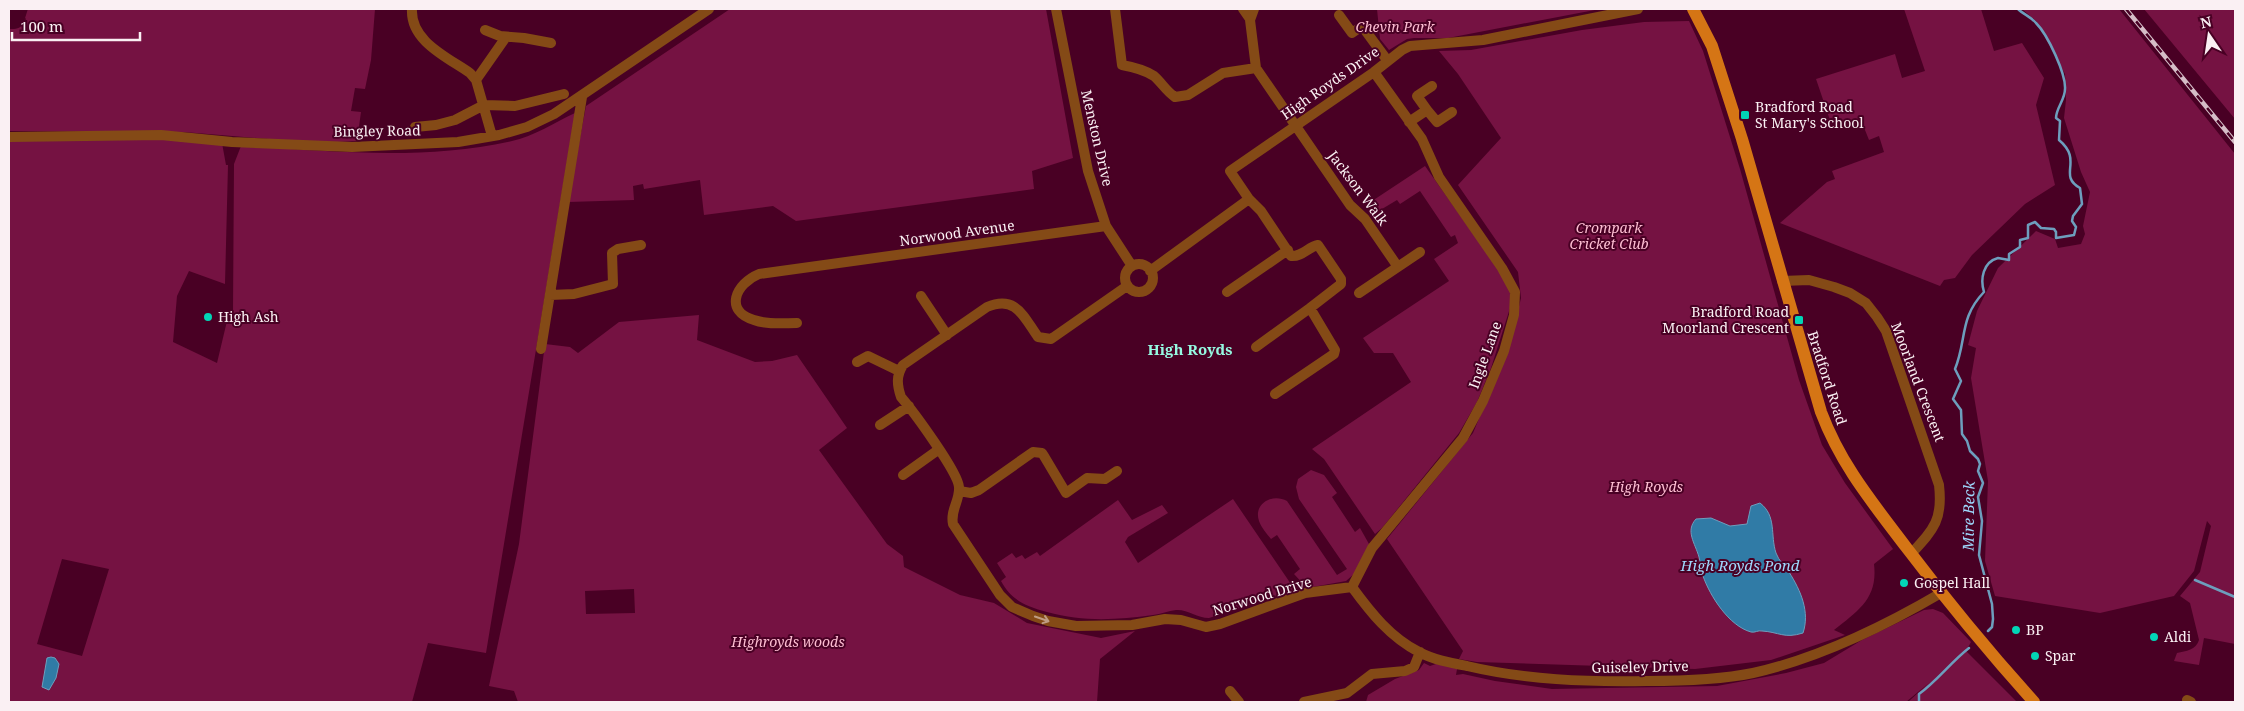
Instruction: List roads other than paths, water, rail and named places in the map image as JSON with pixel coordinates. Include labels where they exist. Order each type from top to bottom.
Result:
[{"type":"main road","name":"Bradford Road","points":[[1694,9],[1712,46],[1742,139],[1782,281],[1832,443],[1863,491],[1940,593],[2034,702]]},
{"type":"street","points":[[412,9],[414,26],[422,38],[470,73],[476,80],[492,136]]},
{"type":"street","name":"Bingley Road","points":[[9,137],[161,135],[232,142],[352,148],[438,143],[492,136],[542,121],[582,97],[709,9]]},
{"type":"street","name":"Menston Drive","points":[[1056,9],[1088,171],[1106,226],[1132,266]]},
{"type":"street","points":[[1115,9],[1122,65],[1150,74],[1165,90],[1175,97],[1188,95],[1223,73],[1256,68],[1250,19],[1243,9]]},
{"type":"street","points":[[1250,19],[1254,9]]},
{"type":"street","name":"High Royds Drive","points":[[1249,199],[1230,171],[1410,46],[1483,40],[1638,9]]},
{"type":"street","points":[[1339,15],[1352,33],[1362,26],[1388,60]]},
{"type":"street","points":[[485,30],[506,38],[524,38],[551,43]]},
{"type":"street","points":[[476,80],[506,38]]},
{"type":"street","name":"Jackson Walk","points":[[1256,68],[1350,205],[1365,219],[1398,267]]},
{"type":"street","name":"Ingle Lane","points":[[1352,587],[1372,548],[1463,438],[1483,401],[1504,351],[1514,315],[1515,292],[1513,285],[1439,177],[1422,139],[1374,72]]},
{"type":"street","points":[[1432,86],[1417,96],[1427,110],[1437,122],[1452,112]]},
{"type":"street","points":[[415,127],[436,125],[455,120],[484,105],[515,106],[564,94]]},
{"type":"street","points":[[540,349],[582,97]]},
{"type":"street","points":[[1409,122],[1427,110]]},
{"type":"street","points":[[1150,271],[1249,199],[1261,211],[1291,256],[1297,256],[1312,246],[1318,245],[1341,279],[1342,284],[1256,347]]},
{"type":"street","name":"Norwood Avenue","points":[[797,323],[756,321],[746,317],[739,311],[736,302],[737,292],[749,278],[759,274],[1106,226]]},
{"type":"street","points":[[550,295],[574,294],[613,284],[612,254],[618,249],[641,245]]},
{"type":"street","points":[[1227,292],[1288,250]]},
{"type":"street","points":[[1358,293],[1420,252]]},
{"type":"street","points":[[1142,265],[1150,271],[1152,282],[1144,291],[1136,292],[1127,286],[1125,277],[1132,266],[1142,265]]},
{"type":"street","name":"Moorland Crescent","points":[[1782,281],[1809,280],[1850,293],[1866,303],[1886,331],[1939,485],[1941,507],[1932,531],[1911,554]]},
{"type":"street","points":[[1117,471],[1105,479],[1087,478],[1066,493],[1042,453],[1034,452],[979,490],[971,493],[959,491],[958,481],[901,397],[898,388],[899,371],[903,365],[987,307],[1003,302],[1018,308],[1038,337],[1051,338],[1127,286]]},
{"type":"street","points":[[921,296],[947,335]]},
{"type":"street","points":[[1275,394],[1334,354],[1335,350],[1310,308]]},
{"type":"street","points":[[857,362],[868,356],[899,371]]},
{"type":"street","points":[[880,426],[908,406]]},
{"type":"street","points":[[903,474],[938,450]]},
{"type":"street","name":"Norwood Drive","points":[[959,491],[951,515],[953,524],[1000,595],[1012,607],[1048,621],[1068,625],[1101,627],[1132,625],[1165,619],[1180,620],[1206,627],[1220,624],[1305,594],[1352,587]]},
{"type":"street","name":"Guiseley Drive","points":[[1352,587],[1387,630],[1420,652],[1442,660],[1483,670],[1546,679],[1602,682],[1709,679],[1752,673],[1804,658],[1865,634],[1902,616],[1940,593]]},
{"type":"street","points":[[1304,702],[1347,693],[1372,674],[1405,671],[1414,667],[1420,652]]},
{"type":"street","points":[[1230,691],[1239,702]]},
{"type":"water","name":"High Royds Pond","points":[[1760,503],[1769,514],[1771,520],[1777,556],[1789,572],[1801,594],[1805,609],[1803,633],[1786,635],[1761,631],[1751,632],[1743,629],[1728,617],[1715,601],[1702,574],[1700,559],[1691,533],[1691,528],[1696,519],[1711,518],[1730,526],[1747,524],[1751,506]]},
{"type":"water","points":[[47,658],[55,658],[59,664],[56,678],[49,690],[42,687]]},
{"type":"waterway","name":"Mire Beck","points":[[1988,631],[1992,627],[1992,604],[1979,555],[1982,521],[1978,497],[1983,483],[1978,471],[1980,464],[1978,459],[1970,451],[1967,441],[1962,434],[1961,410],[1953,399],[1961,381],[1955,369],[1967,320],[1976,302],[1984,292],[1982,282],[1984,272],[1989,263],[1998,258],[2009,260],[2009,254],[2020,247],[2020,240],[2028,238],[2028,225],[2035,222],[2041,228],[2054,229],[2056,238],[2074,235],[2076,227],[2072,221],[2073,216],[2082,204],[2080,188],[2071,178],[2070,155],[2059,140],[2060,121],[2056,118],[2065,93],[2063,74],[2046,36],[2034,21],[2018,9]]},
{"type":"waterway","points":[[2195,580],[2235,597]]},
{"type":"waterway","name":"Mire Beck","points":[[1919,702],[1919,694],[1969,648]]},
{"type":"railway","points":[[2126,9],[2235,142]]},
{"type":"place","name":"Bradford Road St Mary's School","points":[[1745,115]]},
{"type":"place","name":"High Ash","points":[[208,317]]},
{"type":"place","name":"Bradford Road Moorland Crescent","points":[[1799,320]]},
{"type":"place","name":"Gospel Hall","points":[[1904,583]]},
{"type":"place","name":"BP","points":[[2016,630]]},
{"type":"place","name":"Aldi","points":[[2154,637]]},
{"type":"place","name":"Spar","points":[[2035,656]]},
{"type":"district","name":"High Royds","points":[[1190,350]]},
{"type":"park label","name":"Chevin Park","points":[[1395,27]]},
{"type":"park label","name":"Crompark Cricket Club","points":[[1609,236]]},
{"type":"park label","name":"Highroyds woods","points":[[788,642]]}]
